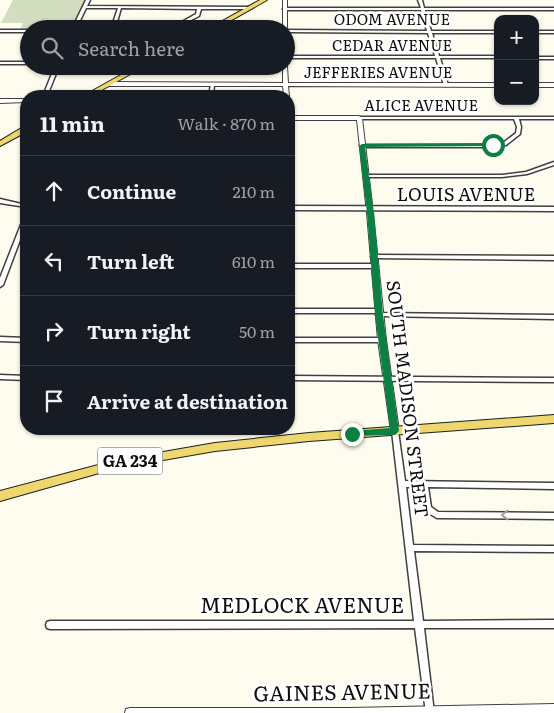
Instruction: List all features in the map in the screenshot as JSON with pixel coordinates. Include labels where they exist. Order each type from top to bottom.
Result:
[{"type":"main road","points":[[227,20],[264,0]]},
{"type":"main road","points":[[98,90],[126,75]]},
{"type":"main road","points":[[0,144],[20,133]]},
{"type":"main road","name":"GA 234","points":[[0,496],[92,469],[166,454],[247,443],[554,419]]},
{"type":"street","points":[[78,20],[88,0]]},
{"type":"street","points":[[153,7],[154,0]]},
{"type":"street","points":[[285,0],[286,20]]},
{"type":"street","points":[[420,0],[446,85]]},
{"type":"street","points":[[85,7],[249,8]]},
{"type":"street","points":[[116,20],[120,7]]},
{"type":"street","points":[[188,20],[198,15],[199,7]]},
{"type":"street","points":[[285,9],[554,9]]},
{"type":"street","name":"ODOM AVENUE","points":[[295,30],[494,32]]},
{"type":"street","points":[[0,31],[20,31]]},
{"type":"street","points":[[539,32],[554,32]]},
{"type":"street","name":"CEDAR AVENUE","points":[[295,57],[494,58]]},
{"type":"street","points":[[539,58],[554,58]]},
{"type":"street","points":[[0,63],[20,63]]},
{"type":"street","points":[[47,90],[53,75]]},
{"type":"street","points":[[285,75],[285,90]]},
{"type":"street","name":"JEFFERIES AVENUE","points":[[109,84],[494,85]]},
{"type":"street","points":[[212,85],[212,90]]},
{"type":"street","points":[[539,85],[554,85]]},
{"type":"street","points":[[0,101],[20,101]]},
{"type":"street","name":"ALICE AVENUE","points":[[295,118],[554,118]]},
{"type":"street","name":"SOUTH MADISON STREET","points":[[358,118],[370,209],[382,340],[430,712]]},
{"type":"street","points":[[362,146],[484,146],[504,144],[518,134],[519,127],[516,118]]},
{"type":"street","points":[[366,176],[502,176],[527,173],[554,163]]},
{"type":"street","points":[[0,200],[20,205]]},
{"type":"street","name":"LOUIS AVENUE","points":[[295,208],[554,209]]},
{"type":"street","points":[[0,285],[20,233]]},
{"type":"street","points":[[374,256],[554,258]]},
{"type":"street","points":[[295,266],[375,266]]},
{"type":"street","points":[[295,311],[554,317]]},
{"type":"street","points":[[0,340],[20,340]]},
{"type":"street","points":[[295,340],[382,340]]},
{"type":"street","points":[[0,378],[20,378]]},
{"type":"street","points":[[295,378],[554,380]]},
{"type":"street","points":[[402,484],[554,486]]},
{"type":"street","points":[[424,485],[428,509],[433,514],[554,516]]},
{"type":"street","points":[[409,548],[554,550]]},
{"type":"street","name":"MEDLOCK AVENUE","points":[[50,625],[554,624]]},
{"type":"street","name":"GAINES AVENUE","points":[[130,713],[430,712],[554,709]]},
{"type":"green space","points":[[13,0],[87,0],[77,20],[20,20],[20,23],[1,23]]},
{"type":"route","points":[[352,434],[395,431],[383,351],[362,146],[493,145]]}]
